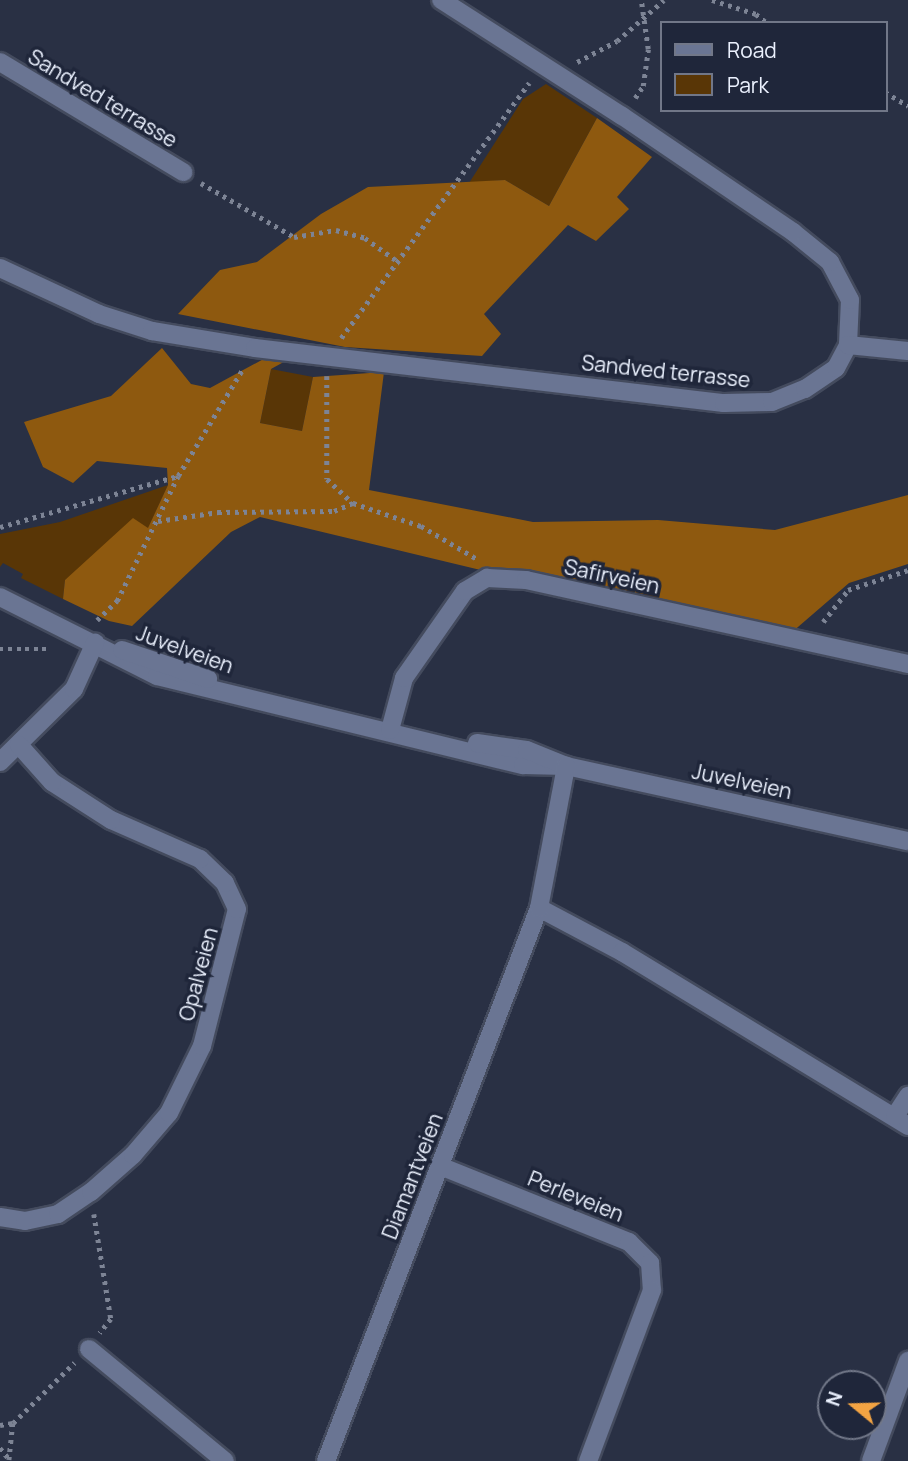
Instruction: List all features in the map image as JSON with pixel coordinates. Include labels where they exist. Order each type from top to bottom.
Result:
[{"type":"street","points":[[441,0],[622,116],[793,232],[830,262],[850,300],[848,345],[908,351]]},
{"type":"street","name":"Sandved terrasse","points":[[0,62],[183,172]]},
{"type":"street","name":"Sandved terrasse","points":[[0,268],[99,314],[152,331],[255,348],[327,354],[724,403],[772,402],[805,389],[836,368],[848,345]]},
{"type":"street","points":[[390,730],[404,678],[465,591],[487,578]]},
{"type":"street","name":"Safirveien","points":[[487,578],[526,580],[908,664]]},
{"type":"street","name":"Juvelveien","points":[[0,597],[95,643],[162,660],[258,700],[390,730],[523,765],[566,766],[908,841]]},
{"type":"street","points":[[0,762],[74,689],[95,643]]},
{"type":"street","name":"Opalveien","points":[[0,1217],[25,1221],[58,1214],[91,1192],[133,1155],[169,1113],[202,1046],[237,909],[225,883],[200,859],[111,820],[52,782],[19,745]]},
{"type":"street","name":"Diamantveien","points":[[326,1461],[539,908],[566,766]]},
{"type":"street","points":[[539,908],[622,952],[850,1094],[902,1121],[908,1096]]},
{"type":"street","name":"Perleveien","points":[[440,1166],[629,1242],[650,1263],[652,1290],[588,1461]]},
{"type":"street","points":[[89,1349],[225,1461]]},
{"type":"street","points":[[871,1461],[908,1361]]},
{"type":"path","points":[[622,116],[643,86],[649,49],[640,0]]},
{"type":"path","points":[[487,578],[480,561],[421,526],[353,503],[327,479],[327,354],[400,264],[548,70],[617,41],[643,15],[664,0]]},
{"type":"path","points":[[712,0],[756,14],[764,21]]},
{"type":"path","points":[[887,93],[908,106]]},
{"type":"path","points":[[183,172],[293,237],[336,230],[365,238],[400,264]]},
{"type":"path","points":[[97,620],[117,601],[178,476],[255,348]]},
{"type":"path","points":[[0,527],[178,476]]},
{"type":"path","points":[[158,520],[218,512],[334,511],[353,503]]},
{"type":"path","points":[[807,642],[848,590],[908,570]]},
{"type":"path","points":[[0,649],[50,649]]},
{"type":"path","points":[[0,1425],[13,1423],[89,1349],[111,1319],[91,1192]]},
{"type":"path","points":[[10,1460],[13,1423]]},
{"type":"path","points":[[0,1448],[10,1460]]},
{"type":"green space","points":[[546,84],[597,118],[549,206],[505,180],[469,183],[523,99]]},
{"type":"green space","points":[[271,369],[313,377],[302,431],[260,423]]},
{"type":"green space","points":[[168,485],[148,529],[65,580],[63,599],[21,578],[23,574],[3,563],[0,567],[0,534],[60,522]]},
{"type":"shaded area","points":[[597,118],[652,157],[617,197],[629,209],[596,241],[568,225],[484,314],[501,334],[482,356],[345,347],[178,314],[220,270],[257,262],[321,214],[368,187],[505,180],[549,206]]},
{"type":"shaded area","points":[[162,348],[191,384],[210,388],[271,355],[291,358],[271,369],[260,423],[302,431],[313,377],[384,372],[369,490],[533,522],[658,520],[775,530],[908,495],[908,564],[849,583],[791,633],[493,573],[260,517],[231,532],[132,626],[109,621],[63,599],[65,580],[133,518],[148,528],[168,485],[167,468],[97,461],[73,483],[43,467],[24,422],[111,396]]}]
